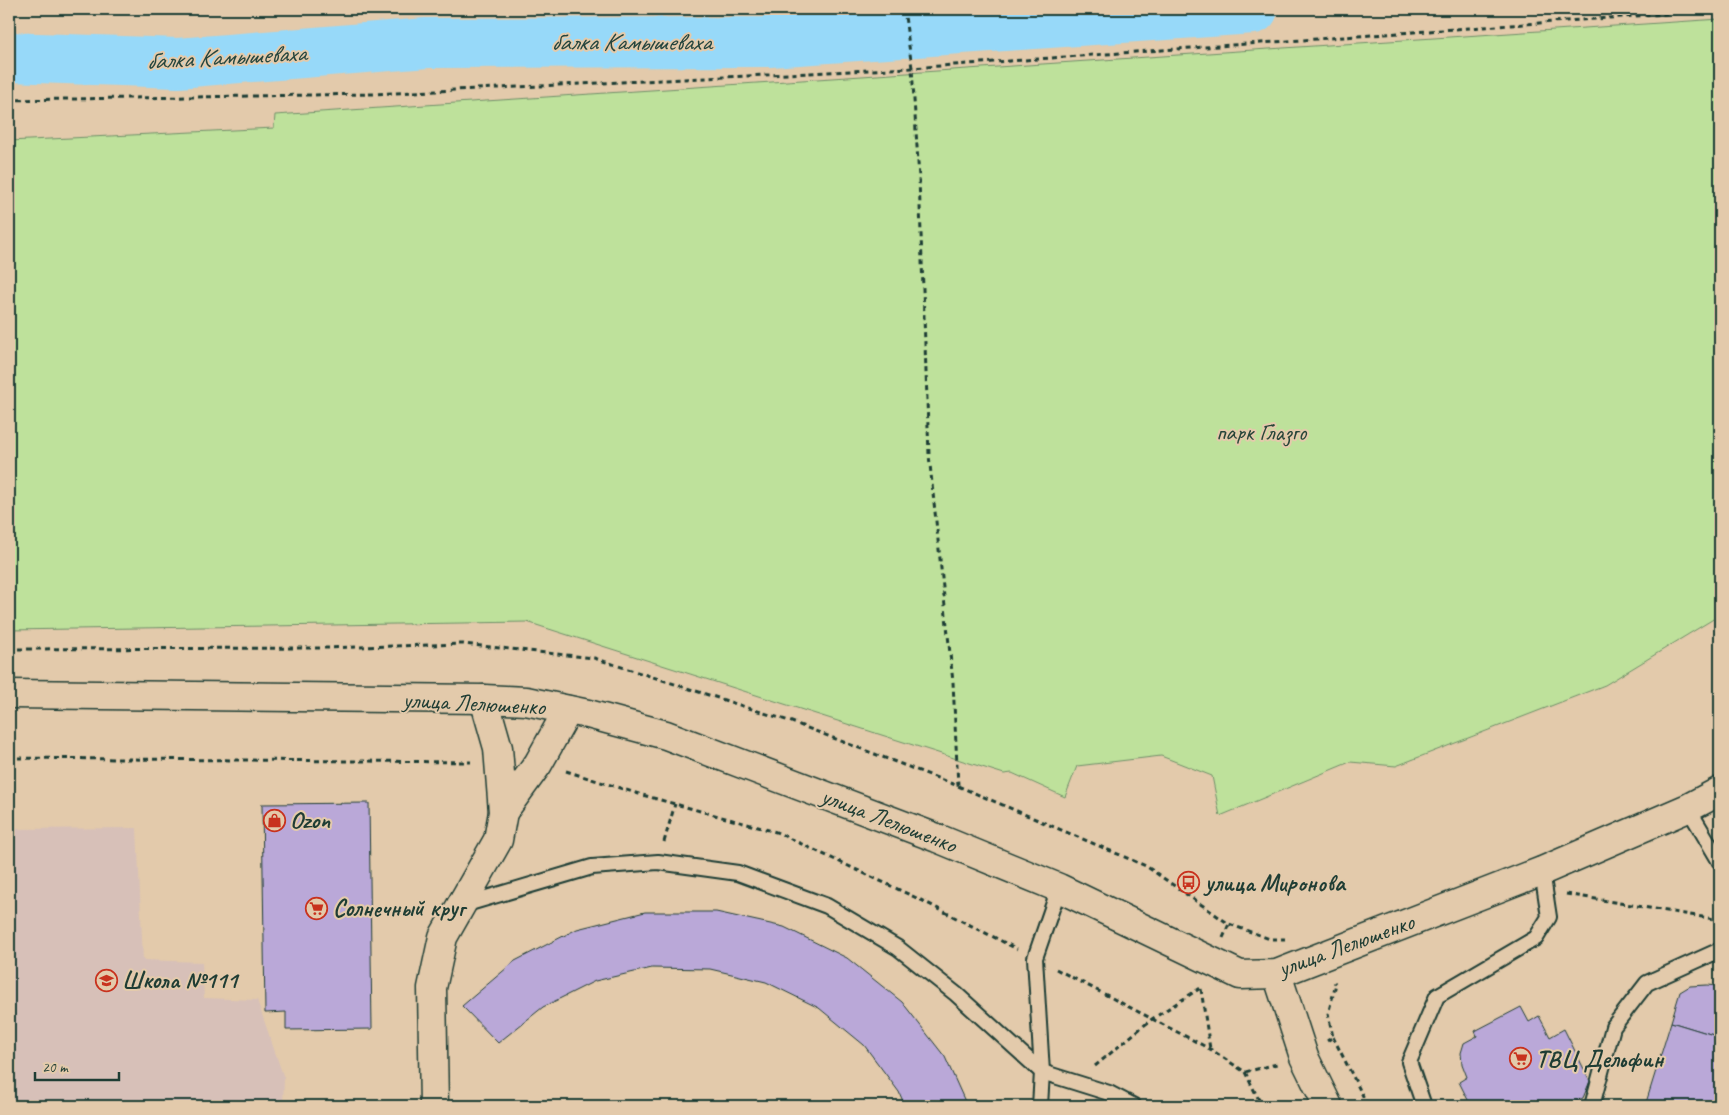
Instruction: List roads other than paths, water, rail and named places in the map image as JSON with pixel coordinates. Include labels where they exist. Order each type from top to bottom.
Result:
[{"type":"street","name":"улица Лелюшенко","points":[[9,694],[484,699],[526,702],[568,710],[666,735],[937,838],[1059,888],[1240,975],[1277,974],[1321,957],[1544,881],[1720,792]]},
{"type":"street","points":[[434,1106],[432,988],[443,937],[498,840],[503,812],[498,748],[484,699]]},
{"type":"street","points":[[503,812],[538,764],[568,710]]},
{"type":"street","points":[[1277,974],[1304,1057],[1328,1106]]},
{"type":"lane","points":[[1688,808],[1720,862]]},
{"type":"lane","points":[[460,906],[592,868],[658,862],[738,873],[827,906],[898,948],[956,994],[1042,1072],[1108,1093],[1134,1106]]},
{"type":"lane","points":[[1424,1106],[1409,1062],[1437,996],[1536,938],[1549,917],[1544,881]]},
{"type":"lane","points":[[1040,1106],[1042,1072],[1035,958],[1059,888]]},
{"type":"lane","points":[[1592,1106],[1613,1027],[1646,983],[1720,950]]},
{"type":"waterway","name":"балка Камышеваха","points":[[9,57],[178,63],[427,43],[769,42],[1253,9]]},
{"type":"place","name":"Ozon","points":[[274,820]]},
{"type":"place","name":"улица Миронова","points":[[1189,883]]},
{"type":"place","name":"Солнечный круг","points":[[317,908]]},
{"type":"place","name":"Школа №111","points":[[106,980]]},
{"type":"place","name":"ТВЦ Дельфин","points":[[1520,1059]]},
{"type":"park label","name":"парк Глазго","points":[[1261,432]]}]
